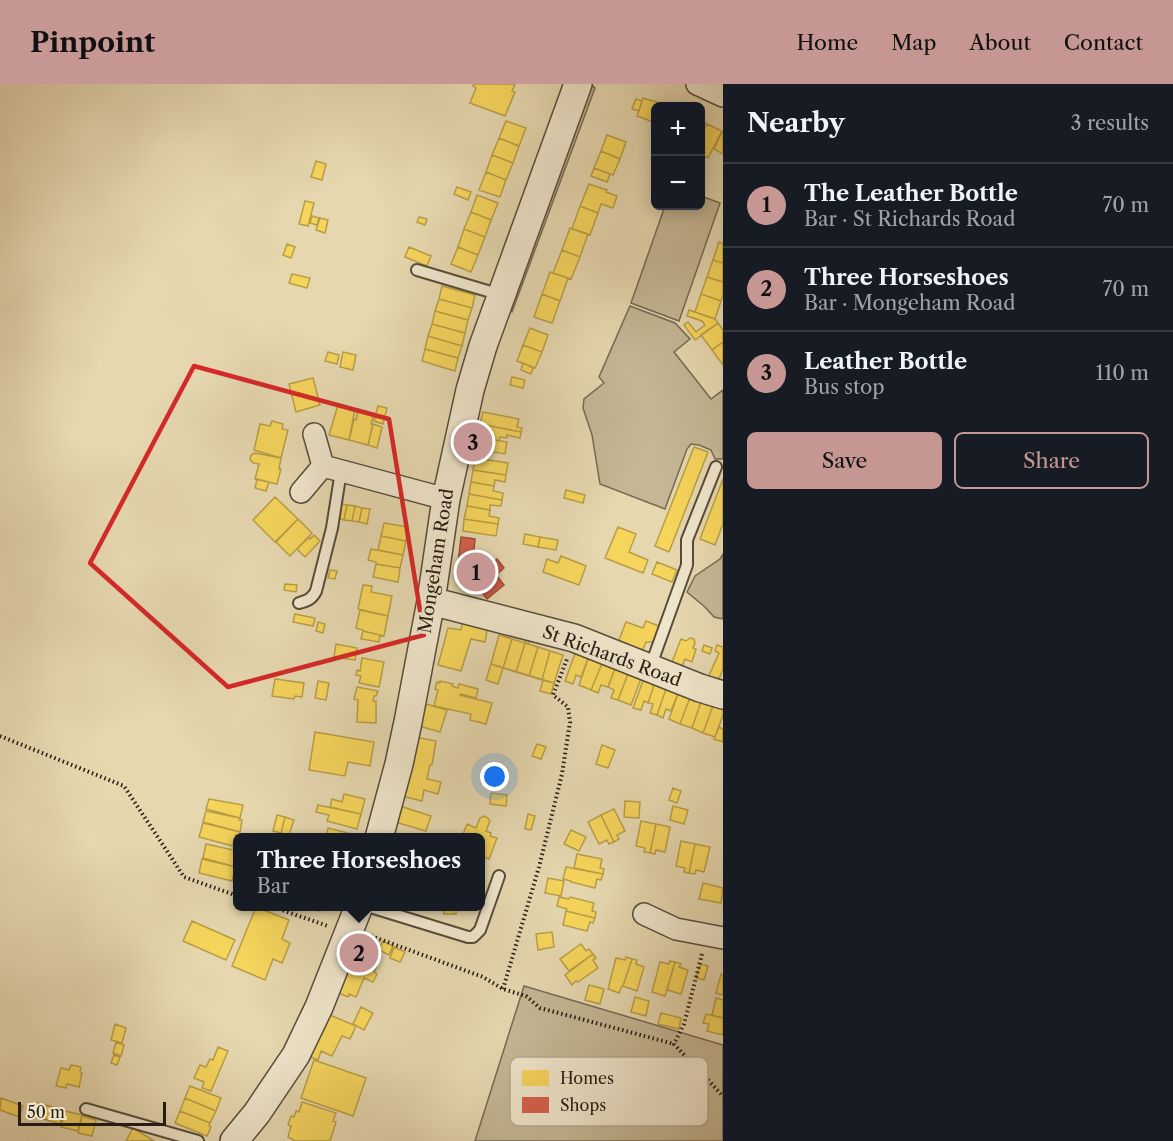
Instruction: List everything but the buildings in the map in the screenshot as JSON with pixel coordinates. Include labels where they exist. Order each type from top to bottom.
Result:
[{"type":"street","name":"Mongeham Road","points":[[380,833],[399,765],[431,601],[446,499],[470,390],[501,295],[578,84]]},
{"type":"street","points":[[697,84],[723,96]]},
{"type":"street","points":[[314,434],[332,469],[446,499]]},
{"type":"street","points":[[301,492],[332,469]]},
{"type":"street","name":"St Richards Road","points":[[431,601],[574,638],[723,695]]},
{"type":"street","points":[[644,914],[676,929],[715,937]]},
{"type":"street","points":[[234,1141],[257,1113],[296,1055],[319,1007],[353,923]]},
{"type":"lane","points":[[417,270],[501,295]]},
{"type":"lane","points":[[650,668],[687,565],[687,540],[716,467]]},
{"type":"lane","points":[[299,603],[307,601],[316,591],[332,528],[332,469]]},
{"type":"lane","points":[[384,911],[473,937],[480,930],[499,876]]},
{"type":"lane","points":[[86,1109],[198,1141]]},
{"type":"path","points":[[503,989],[539,867],[562,774],[570,722],[568,707],[553,695],[574,638]]},
{"type":"path","points":[[0,736],[124,786],[184,878],[233,895]]},
{"type":"path","points":[[294,911],[353,923],[483,977],[503,989],[526,996],[540,1008],[674,1044],[686,1057]]},
{"type":"path","points":[[674,1044],[684,1024],[715,937]]},
{"type":"path","points":[[708,1080],[723,1096]]},
{"type":"highlighted area","points":[[194,366],[389,419],[424,635],[228,687],[90,563]]},
{"type":"shaded area","points":[[591,84],[595,88],[512,312],[508,310]]},
{"type":"shaded area","points":[[705,197],[720,203],[679,321],[631,303],[664,210],[705,210]]},
{"type":"shaded area","points":[[630,306],[675,323],[690,339],[674,352],[711,399],[723,390],[723,459],[715,459],[711,450],[691,444],[687,449],[665,509],[600,484],[592,435],[583,408],[584,399],[604,383],[599,377]]},
{"type":"shaded area","points":[[723,554],[723,619],[714,617],[687,592],[695,576],[720,559]]},
{"type":"shaded area","points":[[524,986],[723,1045],[723,1141],[475,1141]]},
{"type":"place","name":"Leather Bottle","points":[[473,442]]},
{"type":"place","name":"The Leather Bottle","points":[[476,572]]},
{"type":"place","name":"Three Horseshoes","points":[[359,953]]}]
